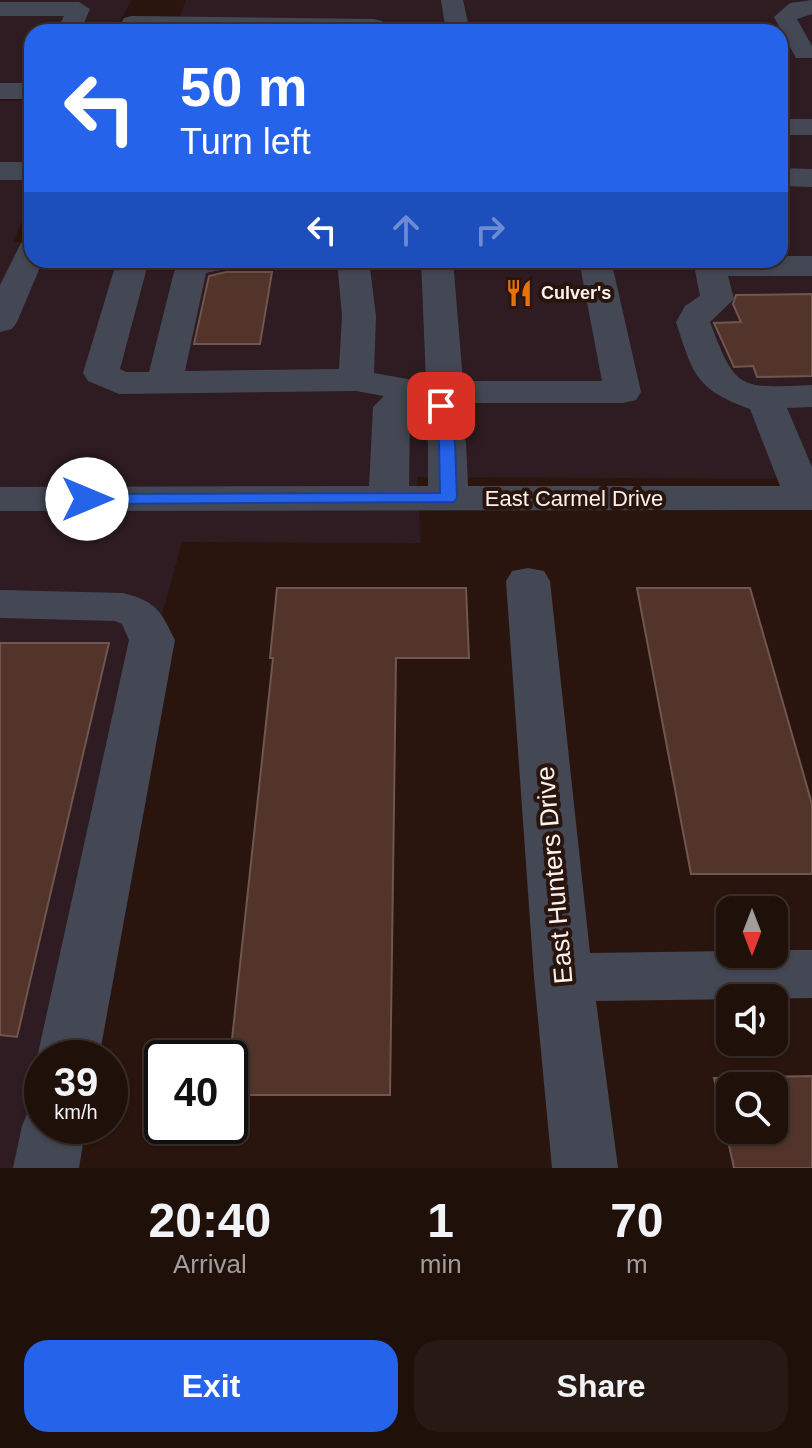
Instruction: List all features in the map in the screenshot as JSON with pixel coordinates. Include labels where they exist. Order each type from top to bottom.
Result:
[{"type":"street","points":[[132,24],[144,0]]},
{"type":"street","points":[[452,0],[456,24]]},
{"type":"street","points":[[804,53],[785,17],[798,8],[812,7]]},
{"type":"street","points":[[0,9],[79,9],[72,24]]},
{"type":"street","points":[[0,91],[24,91]]},
{"type":"street","points":[[788,127],[812,127]]},
{"type":"street","points":[[0,171],[24,171]]},
{"type":"street","points":[[788,177],[812,178]]},
{"type":"street","points":[[0,322],[18,264]]},
{"type":"street","points":[[788,265],[812,266]]},
{"type":"street","points":[[131,268],[101,373],[119,383],[356,380],[432,392],[623,392],[597,268]]},
{"type":"street","points":[[165,382],[193,268]]},
{"type":"street","points":[[354,268],[359,316],[356,380]]},
{"type":"street","points":[[438,268],[441,320],[432,392],[441,406],[447,443],[448,498]]},
{"type":"street","points":[[441,320],[456,307],[455,268]]},
{"type":"street","points":[[711,268],[717,299],[697,313],[693,322],[713,377],[725,387],[766,402],[808,498]]},
{"type":"street","points":[[389,499],[392,407],[432,392]]},
{"type":"street","points":[[766,402],[771,398],[812,396]]},
{"type":"street","name":"East Carmel Drive","points":[[0,499],[808,498]]},
{"type":"street","name":"East Hunters Drive","points":[[528,581],[563,977],[585,1168]]},
{"type":"street","points":[[0,604],[123,607],[140,615],[152,640],[72,1040]]},
{"type":"street","points":[[563,977],[812,974]]},
{"type":"street","points":[[46,1168],[51,1144]]},
{"type":"shaded area","points":[[0,0],[132,0],[118,24],[24,24],[24,83],[0,83]]},
{"type":"shaded area","points":[[186,0],[812,0],[812,479],[417,477],[421,543],[182,542],[47,1040],[24,1040],[24,1144],[45,1144],[48,1168],[0,1168],[0,101],[24,101],[24,217],[13,242],[24,242],[24,268],[788,268],[788,24],[177,24]]},
{"type":"building","points":[[226,272],[272,272],[260,344],[194,344],[209,276]]},
{"type":"building","points":[[812,294],[812,376],[757,377],[753,366],[734,367],[714,323],[741,322],[733,304],[736,295]]},
{"type":"building","points":[[277,588],[466,588],[469,658],[396,658],[390,1095],[248,1095],[248,1040],[232,1040],[273,658],[270,658]]},
{"type":"building","points":[[637,588],[750,588],[812,804],[812,874],[691,874]]},
{"type":"building","points":[[0,643],[109,643],[17,1037],[0,1035]]},
{"type":"building","points":[[788,1076],[812,1076],[812,1168],[734,1168],[729,1144],[788,1144]]},
{"type":"place","name":"Culver's","points":[[519,293]]},
{"type":"route","points":[[87,499],[448,498],[447,443],[441,406]]}]
